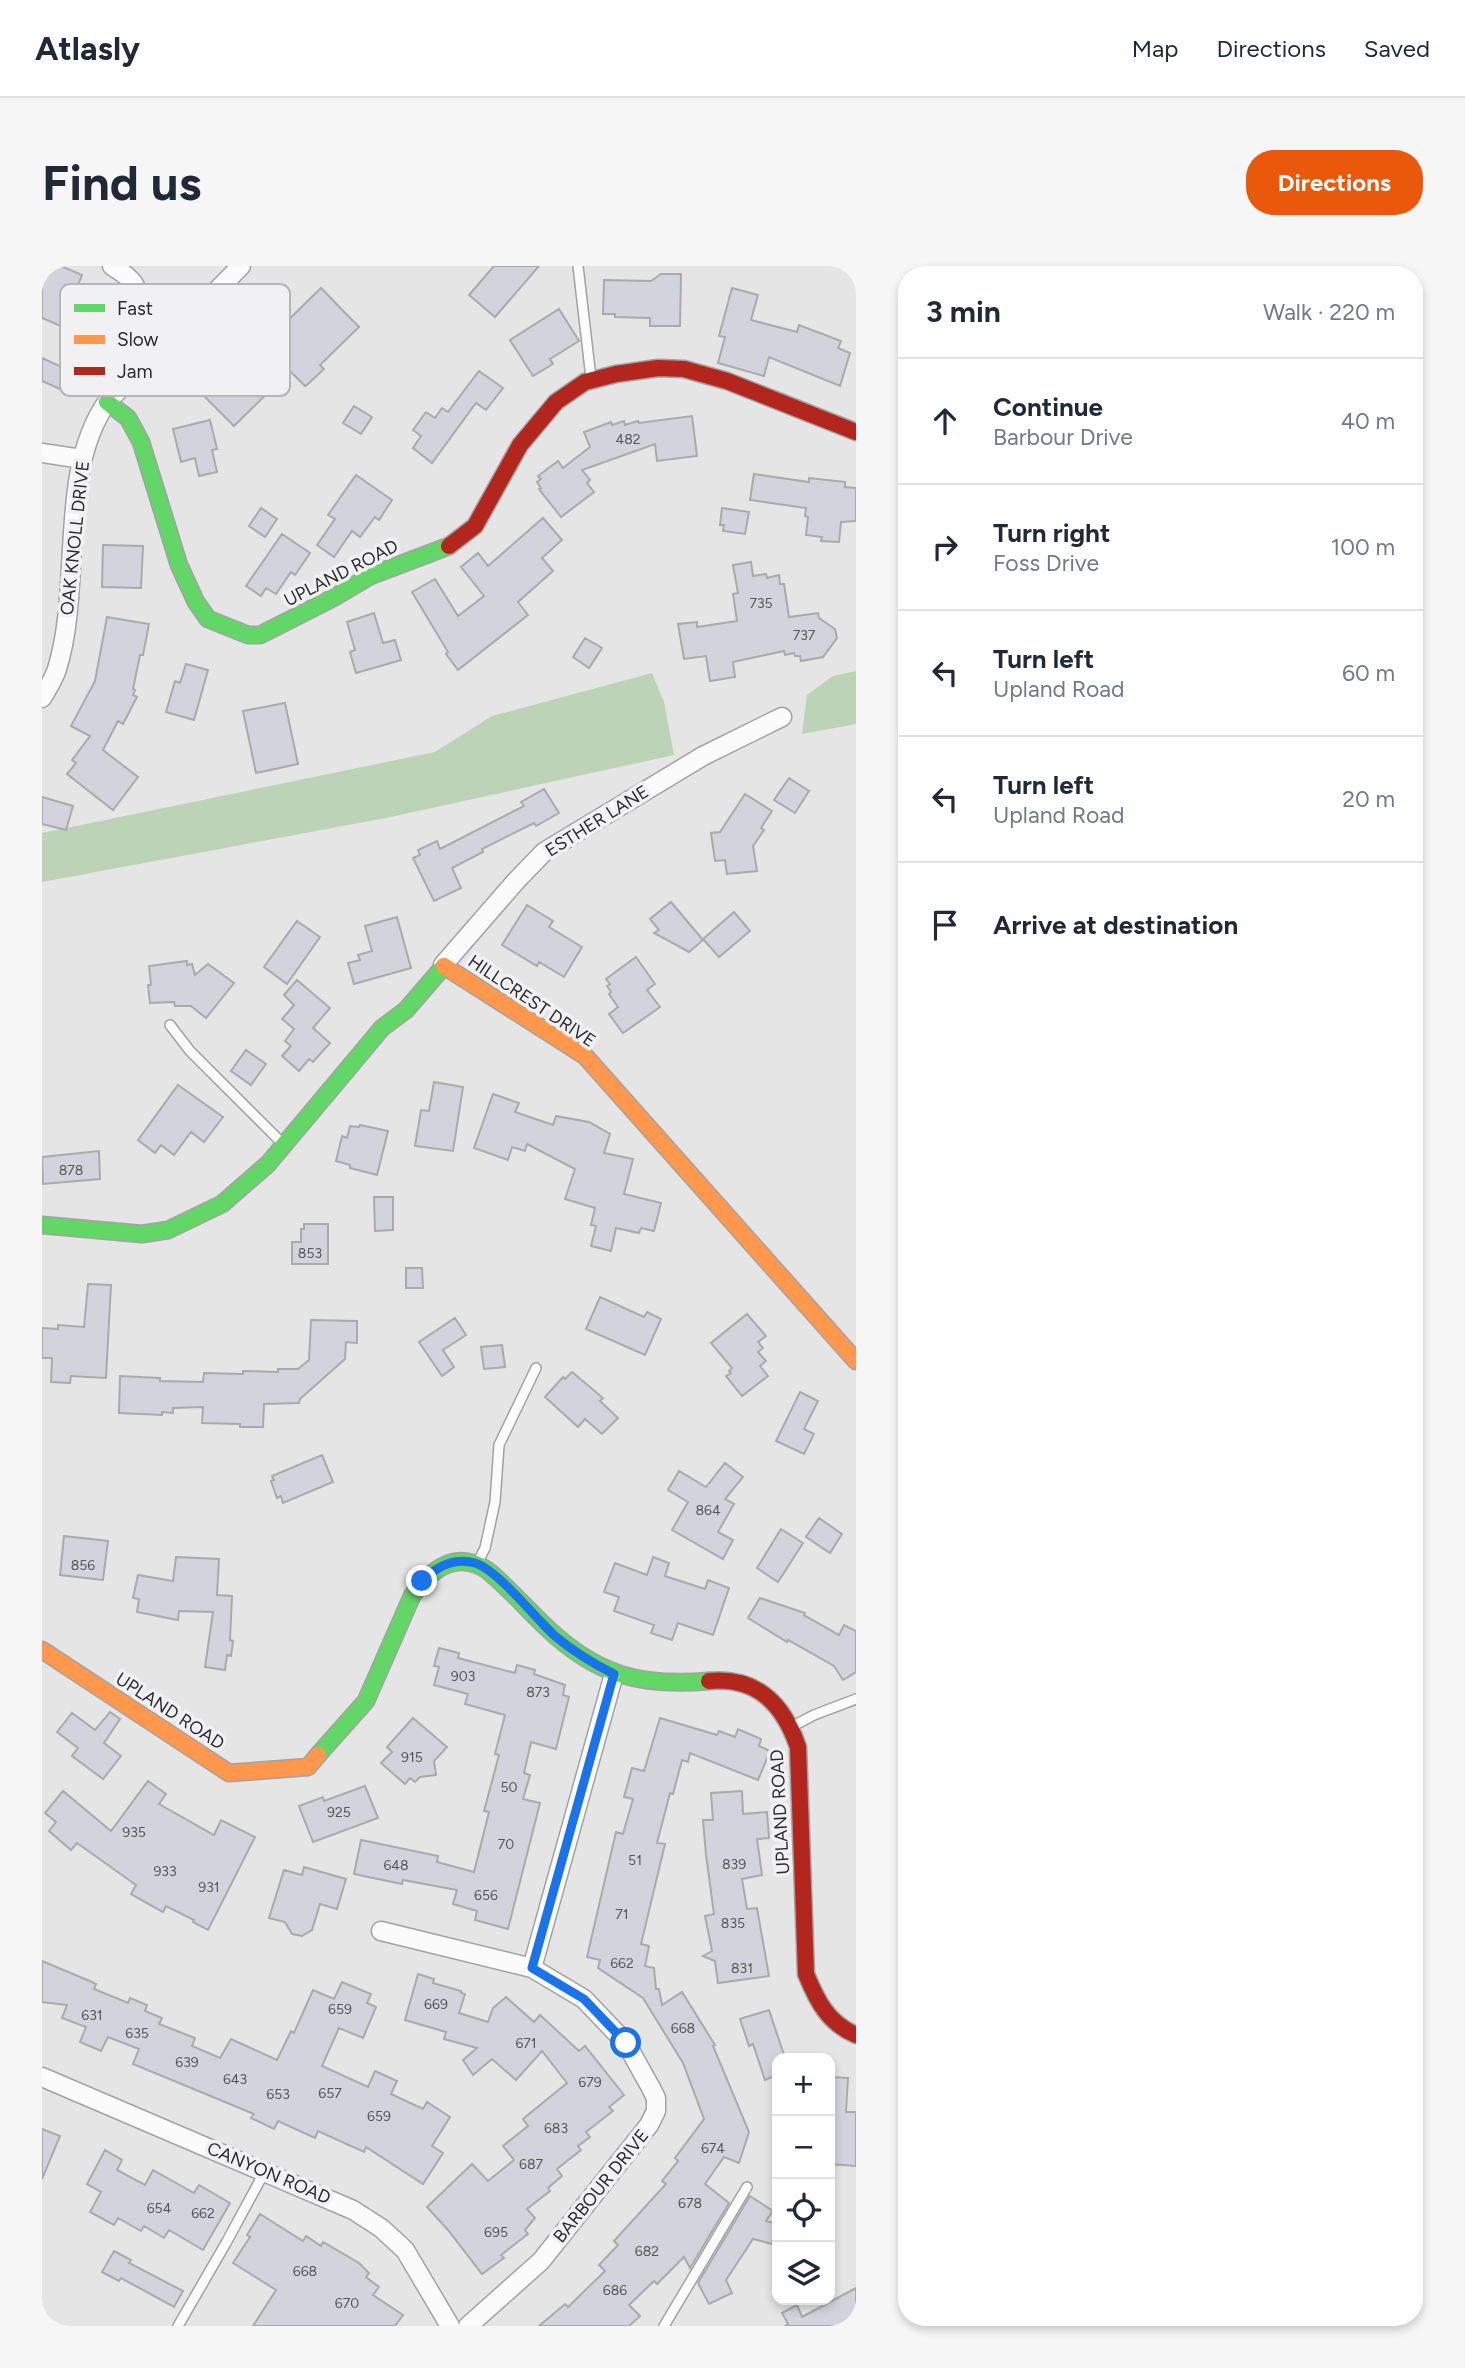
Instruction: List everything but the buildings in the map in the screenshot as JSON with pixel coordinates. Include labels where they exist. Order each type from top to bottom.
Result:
[{"type":"street","points":[[112,266],[124,273],[133,284]]},
{"type":"street","name":"OAK KNOLL DRIVE","points":[[223,284],[241,266]]},
{"type":"street","name":"UPLAND ROAD","points":[[107,402],[128,418],[141,442],[179,565],[196,602],[208,619],[248,635],[260,635],[370,576],[453,544],[467,534],[475,526],[528,436],[556,402],[591,380],[658,368],[684,369],[727,381],[856,432]]},
{"type":"street","name":"OAK KNOLL DRIVE","points":[[42,698],[57,671],[69,607],[82,459],[97,418],[113,396]]},
{"type":"street","points":[[42,453],[82,459]]},
{"type":"street","name":"ESTHER LANE","points":[[443,965],[544,852],[703,756],[782,717]]},
{"type":"street","name":"HILLCREST DRIVE","points":[[42,1224],[142,1234],[168,1230],[222,1203],[268,1164],[382,1028],[406,1010],[443,965],[585,1056],[856,1361]]},
{"type":"street","name":"UPLAND ROAD","points":[[42,1650],[229,1773],[308,1767],[366,1701],[412,1596],[422,1581],[435,1569],[456,1561],[477,1564],[495,1576],[554,1634],[582,1657],[614,1674],[674,1683],[735,1681],[764,1694],[777,1706],[792,1727],[798,1747],[806,1974],[818,2003],[830,2020],[856,2035]]},
{"type":"street","points":[[532,1968],[614,1674]]},
{"type":"street","name":"BARBOUR DRIVE","points":[[381,1931],[532,1968],[584,1999],[626,2043],[656,2098],[656,2111],[649,2124],[541,2261],[468,2326]]},
{"type":"street","name":"CANYON ROAD","points":[[42,2077],[354,2210],[381,2228],[405,2250],[450,2326]]},
{"type":"lane","points":[[578,266],[591,380]]},
{"type":"lane","points":[[170,1025],[190,1051],[284,1145]]},
{"type":"lane","points":[[477,1564],[485,1548],[495,1502],[499,1445],[536,1368]]},
{"type":"lane","points":[[792,1727],[814,1715],[856,1699]]},
{"type":"lane","points":[[178,2326],[265,2171]]},
{"type":"lane","points":[[664,2326],[747,2187]]},
{"type":"green space","points":[[856,671],[856,724],[802,734],[807,695],[833,676]]},
{"type":"green space","points":[[652,673],[664,702],[674,755],[386,818],[42,882],[42,833],[435,752],[492,716]]},
{"type":"traffic: fast","points":[[107,402],[128,418],[141,442],[179,565],[196,602],[208,619],[248,635],[260,635],[370,576],[449,546]]},
{"type":"traffic: fast","points":[[42,1225],[142,1234],[168,1230],[222,1204],[268,1164],[382,1028],[406,1010],[444,966]]},
{"type":"traffic: fast","points":[[318,1755],[366,1701],[412,1596],[435,1571],[454,1562],[476,1564],[487,1570],[546,1627],[583,1657],[601,1667],[620,1674],[661,1682],[709,1681]]},
{"type":"traffic: slow","points":[[444,966],[585,1056],[856,1361]]},
{"type":"traffic: slow","points":[[42,1650],[229,1773],[308,1767],[318,1755]]},
{"type":"traffic: jam","points":[[449,546],[475,526],[520,445],[556,402],[585,382],[658,368],[684,369],[727,381],[856,432]]},
{"type":"traffic: jam","points":[[709,1681],[741,1683],[766,1696],[785,1718],[792,1731],[798,1747],[806,1974],[831,2018],[856,2035]]},
{"type":"route","points":[[422,1581],[435,1569],[456,1561],[477,1564],[495,1576],[554,1634],[582,1657],[614,1674],[532,1968],[584,1999],[626,2043]]}]
